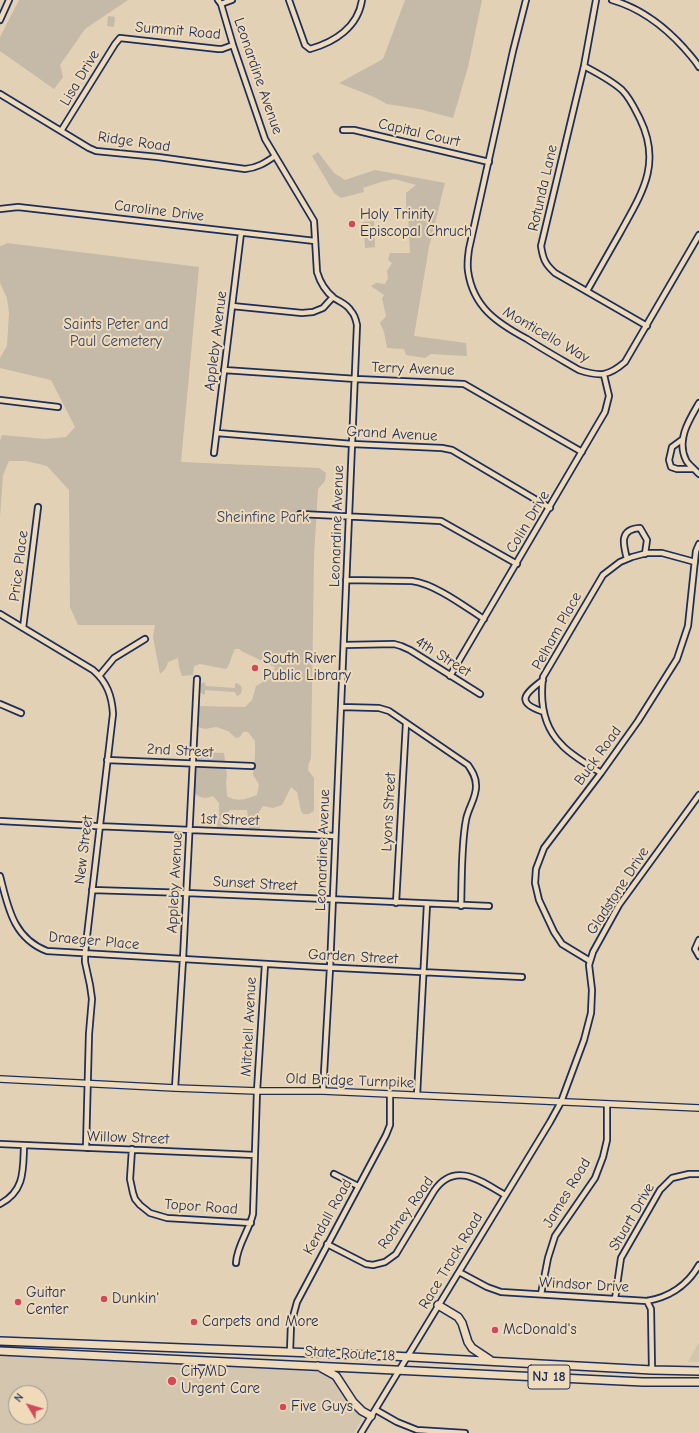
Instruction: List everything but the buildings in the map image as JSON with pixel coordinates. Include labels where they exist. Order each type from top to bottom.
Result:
[{"type":"highway","points":[[438,1305],[458,1317],[472,1348],[492,1361]]},
{"type":"highway","name":"State Route 18","points":[[0,1341],[290,1352],[699,1371]]},
{"type":"highway","name":"State Route 18","points":[[0,1350],[643,1382],[699,1382]]},
{"type":"highway","points":[[316,1365],[336,1376],[353,1402],[362,1411],[371,1416]]},
{"type":"street","points":[[0,20],[9,0]]},
{"type":"street","points":[[220,2],[232,0]]},
{"type":"street","points":[[290,0],[305,45],[310,49],[336,39],[347,30],[356,19],[362,0]]},
{"type":"street","name":"Monticello Way","points":[[526,0],[513,51],[469,249],[468,270],[475,295],[482,307],[501,325],[580,370],[592,374],[604,375],[616,370],[625,362],[699,236]]},
{"type":"street","name":"Rotunda Lane","points":[[596,0],[584,66],[542,246],[543,258],[547,266],[555,273],[647,326]]},
{"type":"street","points":[[612,0],[634,8],[655,20],[698,61],[699,67]]},
{"type":"street","name":"Leonardine Avenue","points":[[220,2],[265,139],[312,218],[315,230],[317,272],[319,280],[323,287],[333,297],[350,309],[354,314],[357,325],[356,379],[330,968],[323,1091]]},
{"type":"street","name":"Summit Road","points":[[120,38],[218,49],[233,45]]},
{"type":"street","name":"Lisa Drive","points":[[61,131],[120,38]]},
{"type":"street","points":[[584,66],[612,82],[623,91],[634,107],[646,132],[650,156],[648,176],[641,196],[587,291]]},
{"type":"street","name":"Ridge Road","points":[[0,94],[96,151],[158,157],[234,169],[254,168],[266,163],[275,156]]},
{"type":"street","name":"Capital Court","points":[[343,130],[354,130],[489,162]]},
{"type":"street","name":"Caroline Drive","points":[[0,209],[18,206],[315,241]]},
{"type":"street","name":"Appleby Avenue","points":[[214,453],[241,233]]},
{"type":"street","points":[[232,306],[302,313],[313,312],[323,308],[333,297]]},
{"type":"street","name":"Terry Avenue","points":[[224,370],[356,379],[464,384],[582,452]]},
{"type":"street","name":"Colin Drive","points":[[450,676],[605,412],[608,406],[609,396],[604,375]]},
{"type":"street","points":[[0,400],[58,407]]},
{"type":"street","points":[[699,403],[689,420],[682,446],[686,461],[699,474]]},
{"type":"street","name":"Grand Avenue","points":[[217,433],[352,444],[442,448],[452,450],[550,508]]},
{"type":"street","points":[[683,439],[672,447],[669,460],[671,467],[677,469],[694,469]]},
{"type":"street","name":"Price Place","points":[[24,628],[38,507]]},
{"type":"street","points":[[300,514],[441,521],[517,564]]},
{"type":"street","points":[[627,559],[623,545],[624,535],[628,531],[634,529],[640,528],[647,540],[645,554]]},
{"type":"street","name":"Buck Road","points":[[590,961],[562,944],[554,932],[539,900],[535,883],[536,869],[544,848],[602,773],[638,721],[677,659],[688,626],[696,551],[699,544]]},
{"type":"street","name":"Pelham Place","points":[[602,773],[561,745],[550,729],[544,712],[541,692],[543,677],[603,576],[620,562],[645,554],[662,553],[695,562]]},
{"type":"street","points":[[346,580],[420,582],[484,619]]},
{"type":"street","name":"New Street","points":[[0,614],[88,666],[99,676],[109,691],[112,705],[85,953],[85,962],[92,1000],[86,1148]]},
{"type":"street","points":[[99,676],[114,658],[145,639]]},
{"type":"street","name":"4th Street","points":[[344,645],[394,644],[401,646],[410,650],[480,694]]},
{"type":"street","name":"Appleby Avenue","points":[[175,1088],[187,893],[197,679]]},
{"type":"street","points":[[543,680],[529,691],[526,695],[526,700],[527,705],[544,712]]},
{"type":"street","points":[[0,704],[21,713]]},
{"type":"street","points":[[341,707],[378,708],[389,711],[468,765],[473,773],[476,785],[466,820],[464,833],[461,906]]},
{"type":"street","name":"Lyons Street","points":[[396,903],[406,723]]},
{"type":"street","name":"2nd Street","points":[[107,760],[252,766]]},
{"type":"street","name":"Gladstone Drive","points":[[560,1102],[584,1040],[591,1013],[592,990],[589,965],[593,952],[619,905],[699,795]]},
{"type":"street","name":"1st Street","points":[[0,821],[335,836]]},
{"type":"street","name":"Draeger Place","points":[[0,876],[12,919],[21,933],[28,940],[47,951],[183,959]]},
{"type":"street","name":"Sunset Street","points":[[92,890],[489,906]]},
{"type":"street","points":[[417,1095],[427,904]]},
{"type":"street","points":[[699,940],[695,949],[699,956]]},
{"type":"street","name":"Garden Street","points":[[183,959],[522,977]]},
{"type":"street","name":"Mitchell Avenue","points":[[236,1263],[238,1250],[251,1223],[253,1214],[257,1091],[265,964]]},
{"type":"street","name":"Old Bridge Turnpike","points":[[0,1079],[175,1088],[257,1091],[323,1091],[699,1108]]},
{"type":"street","name":"Kendall Road","points":[[290,1352],[291,1324],[296,1302],[386,1135],[390,1125],[390,1094]]},
{"type":"street","name":"Race Track Road","points":[[361,1433],[550,1122],[560,1102]]},
{"type":"street","name":"James Road","points":[[540,1294],[548,1258],[555,1236],[595,1178],[603,1158],[607,1140],[607,1104]]},
{"type":"street","name":"Willow Street","points":[[0,1144],[255,1155]]},
{"type":"street","points":[[0,1204],[11,1196],[20,1182],[24,1146]]},
{"type":"street","name":"Topor Road","points":[[132,1149],[130,1178],[133,1193],[135,1199],[150,1214],[167,1218],[251,1223]]},
{"type":"street","points":[[334,1174],[358,1186]]},
{"type":"street","name":"Stuart Drive","points":[[615,1299],[621,1258],[660,1190],[672,1178],[689,1174],[699,1174]]},
{"type":"street","name":"Rodney Road","points":[[327,1244],[366,1264],[379,1264],[386,1262],[396,1254],[434,1191],[447,1178],[460,1175],[472,1177],[505,1195]]},
{"type":"street","name":"Windsor Drive","points":[[459,1272],[486,1287],[501,1292],[647,1301],[668,1295],[679,1289],[689,1280],[699,1265]]},
{"type":"street","points":[[647,1301],[651,1309],[652,1370]]},
{"type":"street","points":[[376,1410],[412,1429],[465,1433]]},
{"type":"shaded area","points":[[699,1342],[699,1362],[688,1362]]},
{"type":"shaded area","points":[[0,1356],[318,1371],[328,1375],[338,1384],[354,1408],[362,1414],[362,1419],[354,1433],[0,1433]]},
{"type":"green space","points":[[19,0],[128,0],[85,29],[60,65],[63,77],[54,89],[0,51],[0,37]]},
{"type":"green space","points":[[405,0],[482,0],[468,67],[453,118],[419,109],[387,104],[374,97],[339,83],[383,59]]},
{"type":"green space","points":[[108,16],[115,17],[114,27],[107,26]]},
{"type":"green space","points":[[318,152],[334,173],[345,180],[375,170],[445,183],[429,247],[414,336],[466,343],[467,356],[431,354],[425,358],[406,355],[404,349],[387,348],[384,332],[380,323],[386,316],[382,298],[384,295],[371,286],[376,283],[385,284],[388,278],[387,271],[392,263],[388,260],[390,253],[410,253],[408,214],[406,214],[406,193],[416,185],[395,179],[363,188],[364,192],[341,198],[334,193],[312,156]]},
{"type":"green space","points":[[374,221],[375,247],[365,248],[365,226],[363,226],[363,222]]},
{"type":"green space","points":[[7,243],[199,267],[181,462],[319,468],[326,473],[325,481],[318,489],[314,556],[311,758],[308,770],[314,778],[314,811],[309,814],[303,814],[301,811],[297,792],[291,787],[282,805],[273,808],[263,806],[259,812],[260,833],[250,832],[247,810],[230,810],[228,812],[227,831],[216,831],[219,816],[219,803],[213,796],[206,798],[201,797],[192,791],[194,752],[224,753],[227,775],[227,796],[238,800],[257,795],[259,784],[253,775],[255,741],[248,732],[243,732],[240,737],[236,738],[228,731],[216,727],[205,729],[195,726],[196,706],[245,707],[252,700],[256,686],[263,682],[262,681],[264,678],[269,680],[275,667],[241,651],[240,649],[235,649],[226,669],[200,664],[194,666],[193,675],[182,676],[178,658],[168,662],[166,668],[160,674],[153,637],[155,625],[78,625],[70,607],[69,490],[47,466],[26,461],[9,461],[3,475],[0,517],[0,441],[2,435],[45,439],[66,437],[75,427],[51,380],[0,368],[0,358],[7,346],[9,313],[7,298],[0,283],[0,246]]},
{"type":"green space","points":[[204,682],[206,686],[235,688],[235,684],[237,683],[241,686],[242,691],[241,694],[237,696],[235,692],[205,690],[204,695],[200,692],[201,684]]},
{"type":"place","name":"Holy Trinity Episcopal Chruch","points":[[352,224]]},
{"type":"place","name":"South River Public Library","points":[[255,668]]},
{"type":"place","name":"Dunkin'","points":[[104,1299]]},
{"type":"place","name":"Guitar Center","points":[[18,1302]]},
{"type":"place","name":"Carpets and More","points":[[194,1322]]},
{"type":"place","name":"McDonald's","points":[[495,1330]]},
{"type":"place","name":"CityMD Urgent Care","points":[[172,1381]]},
{"type":"place","name":"Five Guys","points":[[283,1407]]},
{"type":"park label","name":"Saints Peter and Paul Cemetery","points":[[116,334]]},
{"type":"park label","name":"Sheinfine Park","points":[[263,518]]}]
